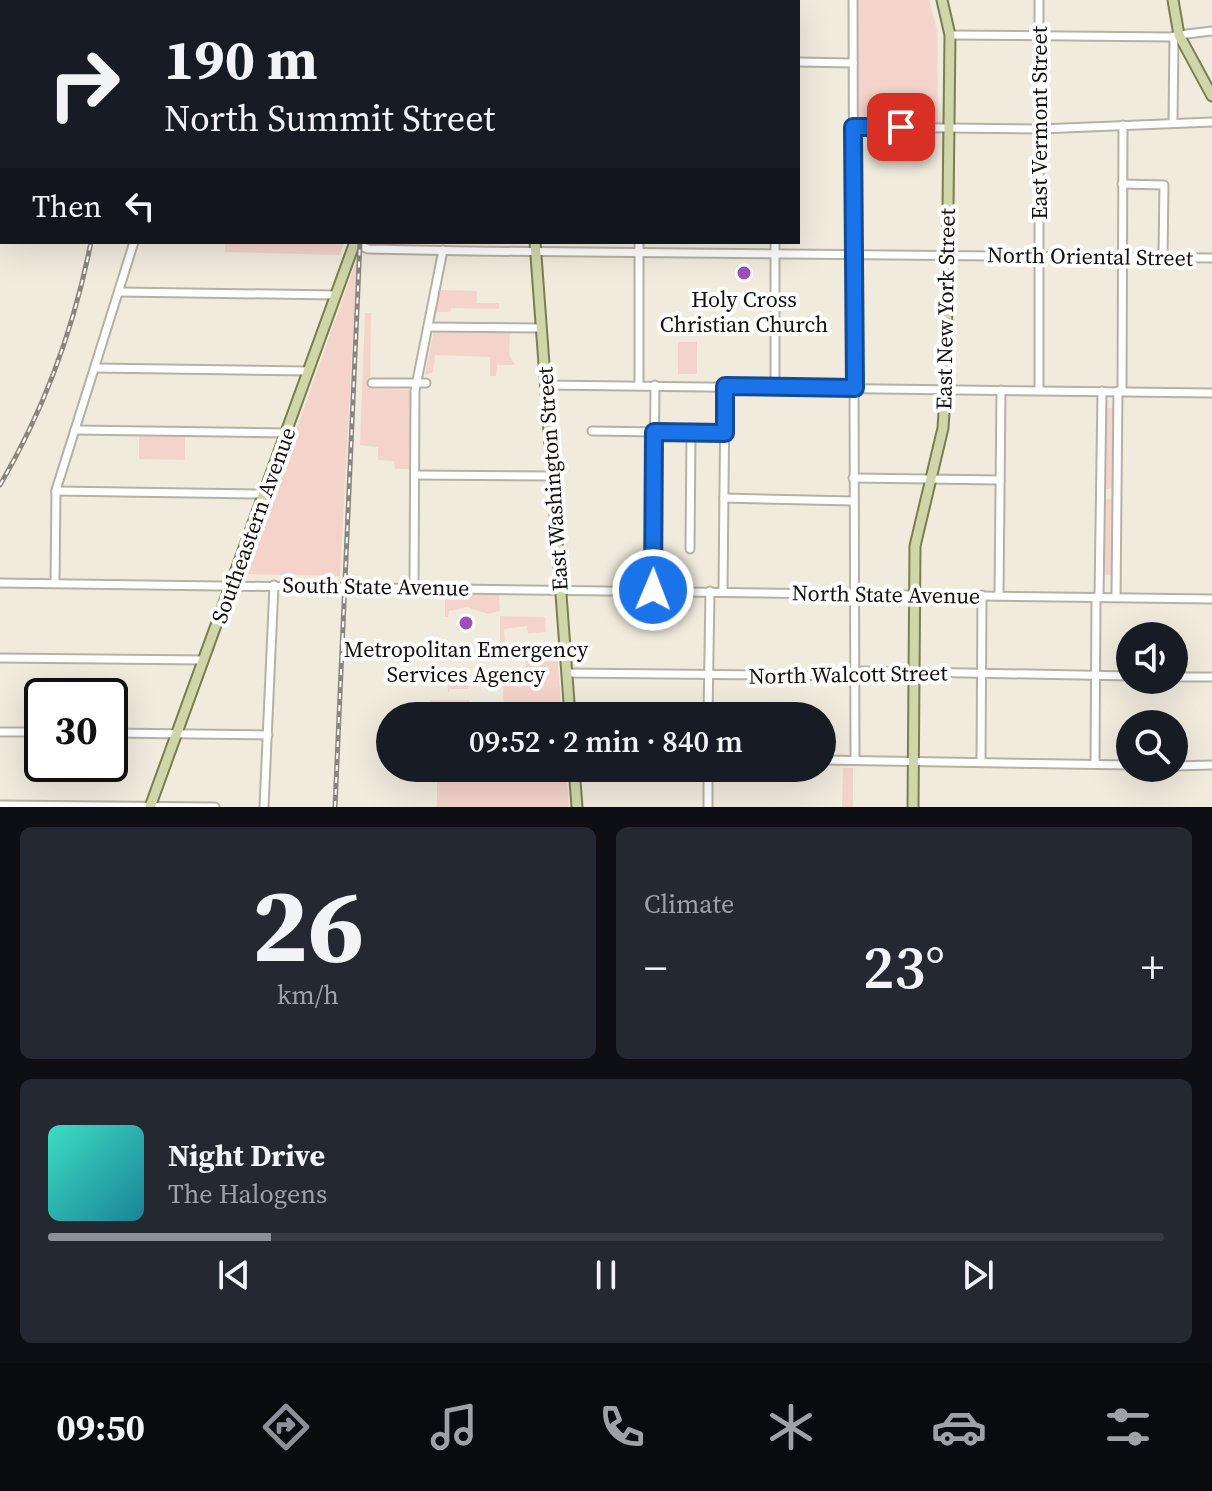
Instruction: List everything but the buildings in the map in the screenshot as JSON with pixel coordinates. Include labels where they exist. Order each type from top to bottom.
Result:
[{"type":"main road","name":"East New York Street","points":[[913,807],[916,538],[943,428],[946,389],[950,35],[942,0]]},
{"type":"main road","points":[[1173,0],[1176,34],[1212,96]]},
{"type":"main road","name":"Southeastern Avenue","points":[[150,807],[354,244]]},
{"type":"main road","name":"East Washington Street","points":[[535,246],[569,702]]},
{"type":"main road","points":[[575,782],[577,807]]},
{"type":"street","points":[[853,0],[855,760]]},
{"type":"street","name":"East Vermont Street","points":[[1039,0],[1039,390]]},
{"type":"street","points":[[950,35],[1176,34],[1212,31]]},
{"type":"street","points":[[1173,121],[1176,34]]},
{"type":"street","points":[[1173,55],[1185,48]]},
{"type":"street","points":[[800,62],[853,63]]},
{"type":"street","points":[[853,127],[1040,129],[1173,121],[1212,122]]},
{"type":"street","points":[[1116,597],[1123,125]]},
{"type":"street","points":[[1122,184],[1164,185],[1163,257]]},
{"type":"street","points":[[55,583],[56,491],[133,244]]},
{"type":"street","name":"North Oriental Street","points":[[356,244],[368,249],[708,246],[854,253],[1212,258]]},
{"type":"street","points":[[775,244],[775,387]]},
{"type":"street","points":[[639,246],[639,385]]},
{"type":"street","points":[[414,587],[415,475],[422,383],[443,250]]},
{"type":"street","points":[[120,292],[336,295]]},
{"type":"street","points":[[430,327],[541,328]]},
{"type":"street","points":[[95,368],[308,371]]},
{"type":"street","points":[[372,383],[422,383]]},
{"type":"street","points":[[545,385],[1212,393]]},
{"type":"street","points":[[653,590],[655,385]]},
{"type":"street","points":[[723,591],[725,386]]},
{"type":"street","points":[[999,595],[1001,390]]},
{"type":"street","points":[[1095,764],[1102,391]]},
{"type":"street","points":[[75,430],[286,433]]},
{"type":"street","points":[[592,431],[725,433]]},
{"type":"street","points":[[690,549],[691,432]]},
{"type":"street","points":[[415,475],[552,476]]},
{"type":"street","points":[[853,478],[1000,480]]},
{"type":"street","points":[[56,491],[264,494]]},
{"type":"street","points":[[724,498],[853,501]]},
{"type":"street","name":"South State Avenue","points":[[0,583],[560,588]]},
{"type":"street","points":[[264,807],[274,585]]},
{"type":"street","name":"North State Avenue","points":[[560,588],[1212,599]]},
{"type":"street","points":[[708,702],[710,591]]},
{"type":"street","points":[[981,762],[982,595]]},
{"type":"street","points":[[0,658],[204,660]]},
{"type":"street","name":"North Walcott Street","points":[[567,673],[851,676],[856,673],[914,672],[1116,676]]},
{"type":"street","points":[[1188,677],[1212,677]]},
{"type":"street","points":[[0,732],[24,732]]},
{"type":"street","points":[[128,733],[268,735]]},
{"type":"street","points":[[836,760],[1116,765]]},
{"type":"street","points":[[1188,766],[1212,765]]},
{"type":"street","points":[[708,782],[708,807]]},
{"type":"street","points":[[0,805],[215,807]]},
{"type":"shaded area","points":[[857,0],[929,0],[937,30],[938,123],[858,123]]},
{"type":"shaded area","points":[[225,244],[343,244],[340,255],[225,252]]},
{"type":"shaded area","points":[[357,259],[340,576],[245,574]]},
{"type":"shaded area","points":[[440,290],[477,291],[477,303],[499,303],[499,309],[451,308],[450,312],[436,312]]},
{"type":"shaded area","points":[[365,313],[371,313],[370,389],[412,390],[411,469],[395,469],[394,461],[378,460],[378,447],[360,445]]},
{"type":"shaded area","points":[[434,330],[510,330],[509,355],[515,365],[497,365],[496,376],[490,376],[490,357],[435,355],[433,372],[425,375]]},
{"type":"shaded area","points":[[678,342],[697,342],[697,374],[678,374]]},
{"type":"shaded area","points":[[1105,408],[1114,408],[1113,487],[1108,489],[1104,488]]},
{"type":"shaded area","points":[[139,435],[185,435],[185,460],[139,459]]},
{"type":"shaded area","points":[[1104,499],[1114,499],[1113,575],[1103,575]]},
{"type":"shaded area","points":[[445,591],[499,594],[500,611],[488,614],[467,607],[449,611],[448,617],[445,617]]},
{"type":"shaded area","points":[[500,616],[545,617],[546,632],[528,633],[527,626],[504,629],[505,646],[500,646]]},
{"type":"shaded area","points":[[557,653],[561,702],[504,702],[503,686],[527,684],[525,656]]},
{"type":"shaded area","points":[[468,667],[468,689],[450,689],[448,693],[448,668]]},
{"type":"shaded area","points":[[430,700],[469,702],[430,702]]},
{"type":"shaded area","points":[[843,768],[853,768],[853,807],[842,807]]},
{"type":"shaded area","points":[[437,782],[567,782],[569,807],[437,807]]},
{"type":"railway","points":[[0,485],[56,368],[76,306],[91,244]]},
{"type":"railway","points":[[335,807],[360,244]]},
{"type":"place","name":"Holy Cross Christian Church","points":[[744,273]]},
{"type":"place","name":"Metropolitan Emergency Services Agency","points":[[466,623]]},
{"type":"route","points":[[653,590],[654,432],[725,433],[725,386],[855,388],[853,127],[901,127]]}]
